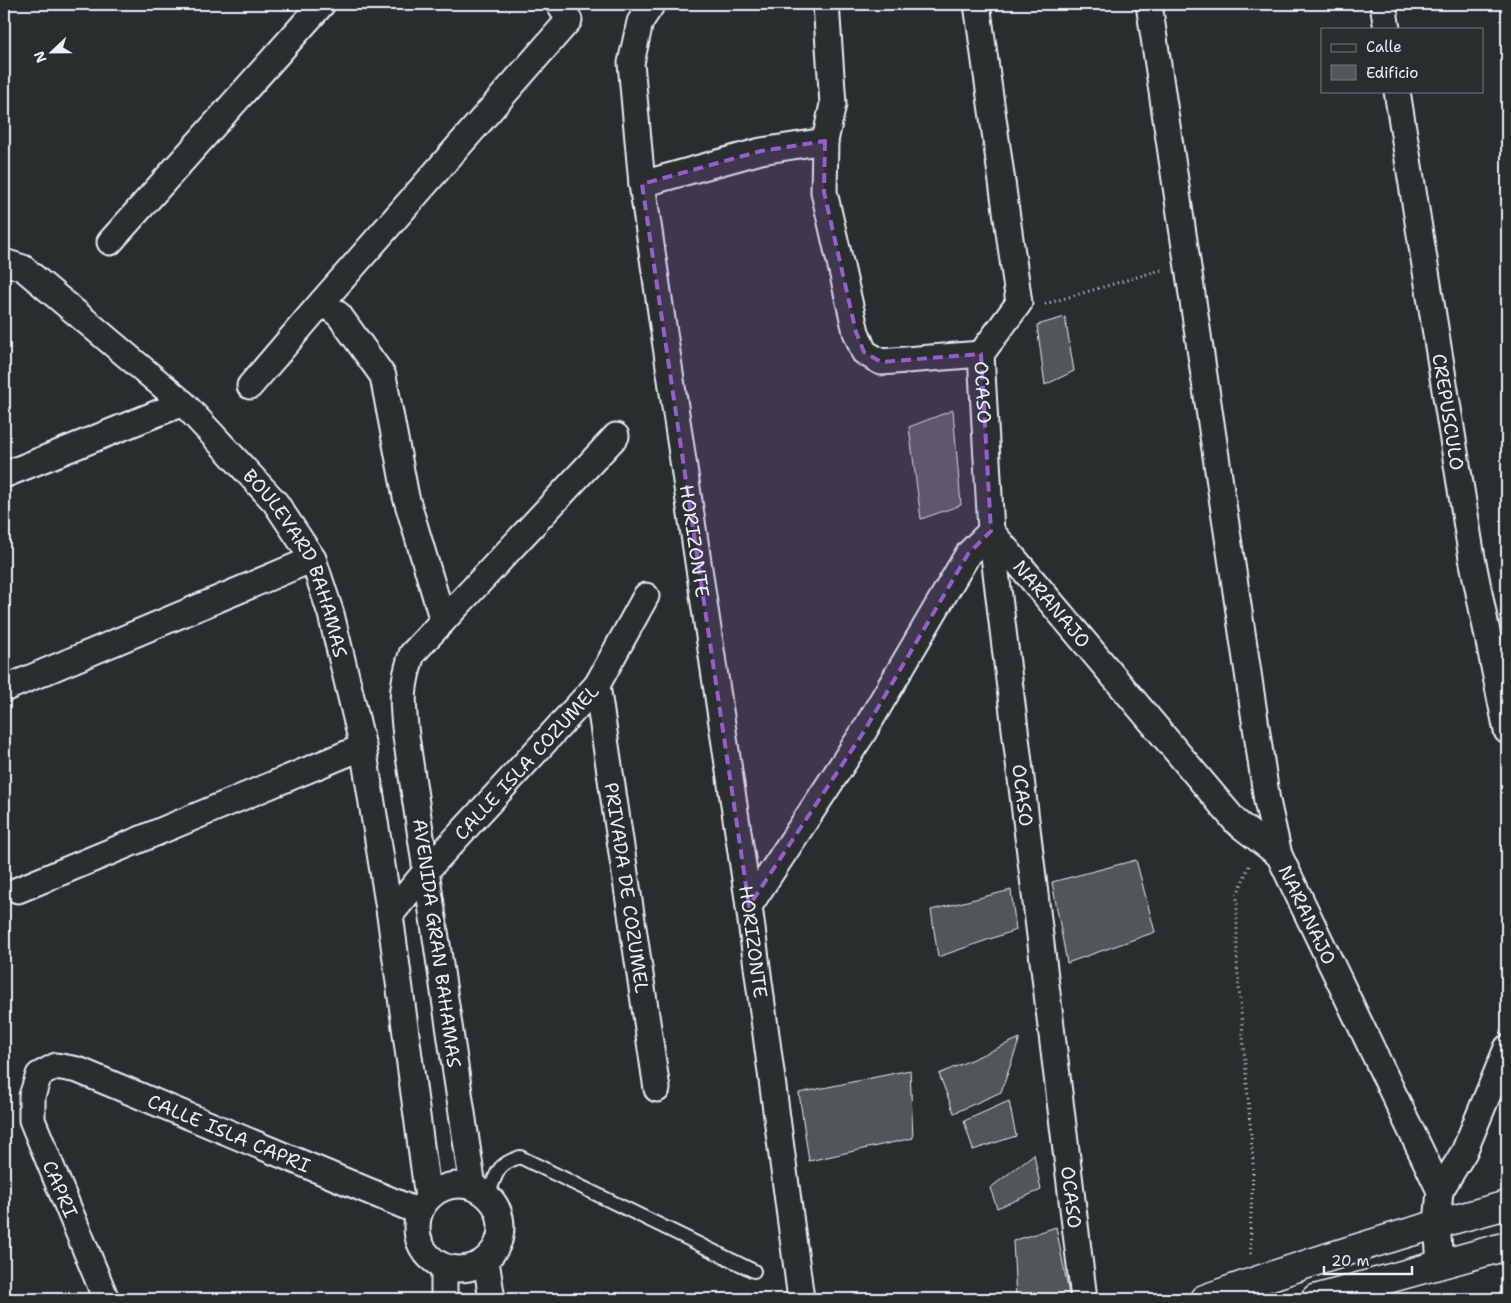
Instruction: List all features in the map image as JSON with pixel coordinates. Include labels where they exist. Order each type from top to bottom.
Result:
[{"type":"street","points":[[110,242],[322,4]]},
{"type":"street","points":[[250,386],[569,20],[559,4]]},
{"type":"street","name":"HORIZONTE","points":[[652,4],[640,22],[631,62],[642,184],[749,906],[801,1299]]},
{"type":"street","points":[[826,4],[833,104],[825,141],[824,192],[856,332],[864,352],[881,362],[980,354]]},
{"type":"street","points":[[977,4],[1019,303]]},
{"type":"street","points":[[1149,4],[1267,801],[1279,855]]},
{"type":"street","points":[[1383,4],[1387,28]]},
{"type":"street","name":"CREPUSCULO","points":[[1397,92],[1472,558],[1507,731]]},
{"type":"street","points":[[642,184],[762,150],[825,141]]},
{"type":"street","name":"BOULEVARD BAHAMAS","points":[[4,262],[23,268],[183,404],[275,502],[313,559],[330,614],[363,748]]},
{"type":"street","points":[[322,302],[339,315],[383,376],[406,497],[443,621]]},
{"type":"street","name":"OCASO","points":[[1019,303],[980,354],[991,531],[1084,1299]]},
{"type":"street","points":[[4,476],[183,404]]},
{"type":"street","name":"AVENIDA GRAN BAHAMAS","points":[[481,1192],[427,870],[402,698],[405,676],[412,654],[616,436]]},
{"type":"street","points":[[749,906],[862,733],[968,554],[991,531]]},
{"type":"street","name":"NARANAJO","points":[[991,531],[1236,822],[1279,855],[1440,1191]]},
{"type":"street","points":[[4,689],[313,559]]},
{"type":"street","name":"CALLE ISLA COZUMEL","points":[[390,915],[427,870],[597,685],[646,596]]},
{"type":"street","name":"PRIVADA DE COZUMEL","points":[[597,685],[657,1089]]},
{"type":"street","points":[[18,890],[363,748],[390,915],[424,1205],[417,1229],[421,1245],[430,1259],[444,1267],[459,1270],[473,1268],[486,1260],[497,1246],[502,1229],[498,1211],[481,1192],[457,1185],[441,1189],[424,1205]]},
{"type":"street","points":[[1440,1264],[1436,1224],[1440,1191],[1464,1152],[1507,1048]]},
{"type":"street","name":"CALLE ISLA CAPRI","points":[[39,1075],[56,1066],[78,1070],[424,1205]]},
{"type":"street","name":"CAPRI","points":[[39,1075],[32,1096],[32,1120],[106,1299]]},
{"type":"street","points":[[1204,1299],[1436,1224],[1507,1205]]},
{"type":"street","points":[[1314,1299],[1507,1246]]},
{"type":"street","points":[[486,1260],[492,1299]]},
{"type":"street","points":[[444,1267],[444,1299]]},
{"type":"lane","points":[[481,1192],[506,1161],[520,1157],[754,1271]]},
{"type":"path","points":[[1019,303],[1049,304],[1186,262]]},
{"type":"path","points":[[1253,1282],[1250,1235],[1253,1160],[1237,962],[1237,895],[1260,840]]},
{"type":"highlighted area","points":[[825,141],[824,192],[856,332],[864,352],[881,362],[981,354],[991,531],[968,554],[863,733],[749,906],[642,184],[761,151]]},
{"type":"building","points":[[1065,317],[1074,371],[1045,385],[1037,325]]},
{"type":"building","points":[[953,410],[961,505],[921,519],[909,427]]},
{"type":"building","points":[[1136,860],[1155,932],[1067,963],[1052,882]]},
{"type":"building","points":[[1011,890],[1016,930],[938,957],[931,910]]},
{"type":"building","points":[[1020,1038],[1001,1092],[954,1113],[939,1074]]},
{"type":"building","points":[[910,1070],[913,1138],[809,1161],[799,1093]]},
{"type":"building","points":[[1009,1101],[1016,1136],[973,1150],[964,1121]]},
{"type":"building","points":[[1034,1154],[1041,1190],[997,1208],[990,1188]]},
{"type":"building","points":[[1056,1227],[1070,1299],[1016,1299],[1013,1241]]}]
